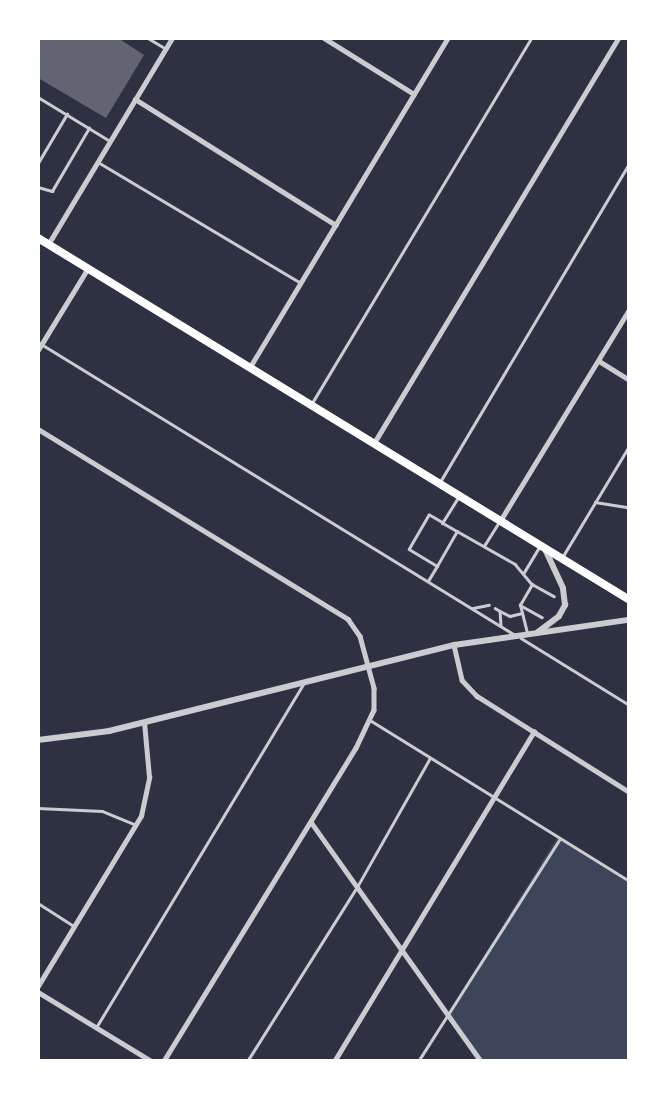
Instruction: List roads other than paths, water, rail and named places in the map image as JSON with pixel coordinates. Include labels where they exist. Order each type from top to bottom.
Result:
[{"type":"highway","points":[[38,238],[628,599]]},
{"type":"street","points":[[48,244],[172,38]]},
{"type":"street","points":[[324,38],[414,94]]},
{"type":"street","points":[[250,368],[448,38]]},
{"type":"street","points":[[373,444],[618,38]]},
{"type":"street","points":[[135,99],[336,225]]},
{"type":"street","points":[[38,350],[88,268]]},
{"type":"street","points":[[499,522],[628,311]]},
{"type":"street","points":[[599,361],[628,379]]},
{"type":"street","points":[[38,429],[337,611],[356,629],[369,665],[375,701],[370,720],[311,822],[165,1060]]},
{"type":"street","points":[[537,633],[559,616],[565,605],[563,588],[543,547]]},
{"type":"street","points":[[38,740],[80,737],[454,645],[628,620]]},
{"type":"street","points":[[454,645],[467,688],[628,791]]},
{"type":"street","points":[[38,986],[136,825],[149,777],[144,722]]},
{"type":"street","points":[[335,1060],[534,732]]},
{"type":"street","points":[[311,822],[480,1060]]},
{"type":"street","points":[[38,992],[150,1060]]},
{"type":"lane","points":[[148,38],[166,48]]},
{"type":"lane","points":[[311,405],[531,38]]},
{"type":"lane","points":[[38,97],[110,141]]},
{"type":"lane","points":[[38,163],[67,114]]},
{"type":"lane","points":[[38,187],[52,191],[89,128]]},
{"type":"lane","points":[[98,162],[301,283]]},
{"type":"lane","points":[[438,484],[628,166]]},
{"type":"lane","points":[[40,343],[628,704]]},
{"type":"lane","points":[[561,559],[628,448]]},
{"type":"lane","points":[[443,523],[459,497]]},
{"type":"lane","points":[[595,502],[628,507]]},
{"type":"lane","points":[[437,566],[408,549],[429,515],[484,547],[523,574],[531,584],[554,596]]},
{"type":"lane","points":[[484,547],[499,522]]},
{"type":"lane","points":[[428,581],[457,531]]},
{"type":"lane","points":[[523,574],[543,547]]},
{"type":"lane","points":[[527,635],[520,605],[531,584]]},
{"type":"lane","points":[[472,608],[489,605]]},
{"type":"lane","points":[[520,605],[542,617]]},
{"type":"lane","points":[[495,608],[510,616],[522,613]]},
{"type":"lane","points":[[500,611],[501,626]]},
{"type":"lane","points":[[96,1027],[305,681]]},
{"type":"lane","points":[[370,720],[628,880]]},
{"type":"lane","points":[[248,1060],[357,887],[430,758]]},
{"type":"lane","points":[[38,808],[103,811],[136,825]]},
{"type":"lane","points":[[419,1060],[560,839]]},
{"type":"lane","points":[[38,903],[75,926]]}]
